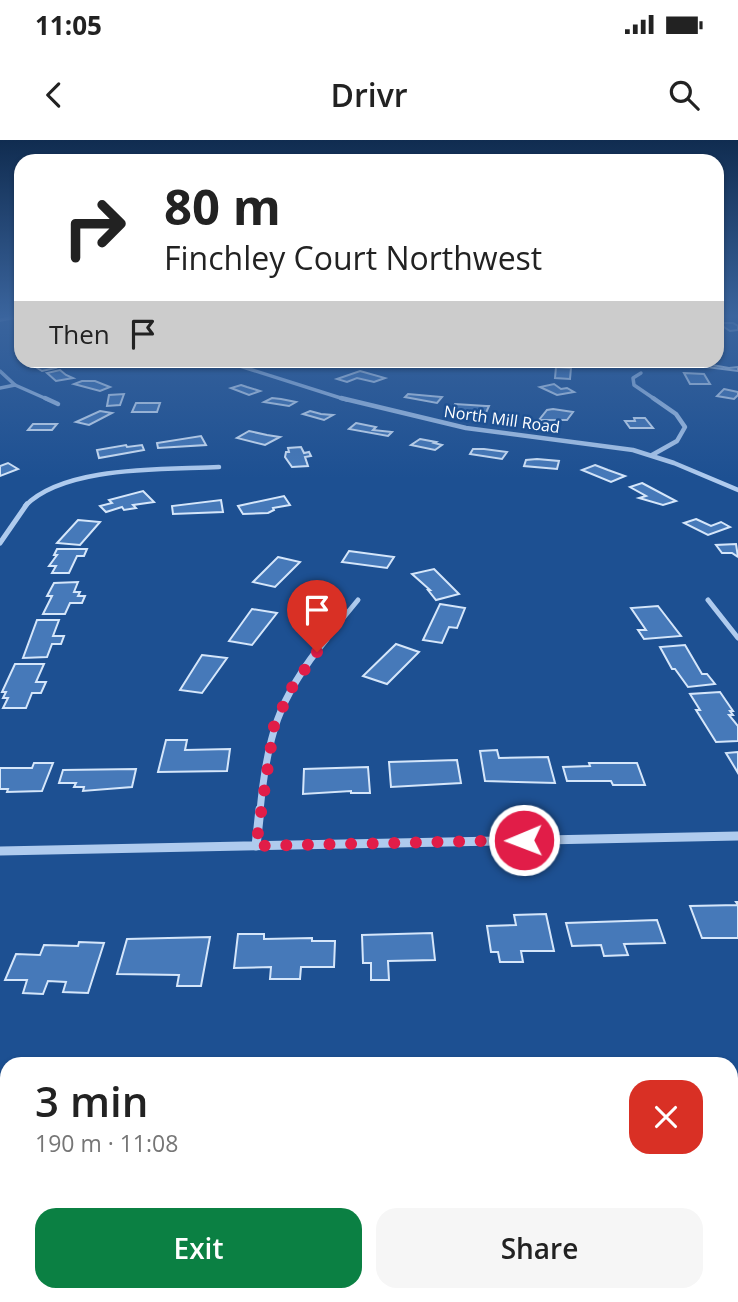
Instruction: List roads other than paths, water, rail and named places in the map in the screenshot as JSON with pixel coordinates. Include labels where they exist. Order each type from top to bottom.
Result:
[{"type":"street","name":"North Mill Road","points":[[252,369],[414,418],[481,431],[611,446],[651,455],[687,467],[738,490]]},
{"type":"street","points":[[0,371],[15,385],[58,404]]},
{"type":"street","points":[[641,373],[633,378],[634,385],[676,414],[685,427],[677,442],[651,455]]},
{"type":"street","points":[[0,388],[15,385]]},
{"type":"street","points":[[0,543],[22,509],[33,499],[58,486],[103,476],[219,467]]},
{"type":"street","points":[[256,846],[267,759],[281,707],[302,670],[358,600]]},
{"type":"street","points":[[708,600],[738,638]]},
{"type":"street","points":[[0,851],[738,836]]}]
